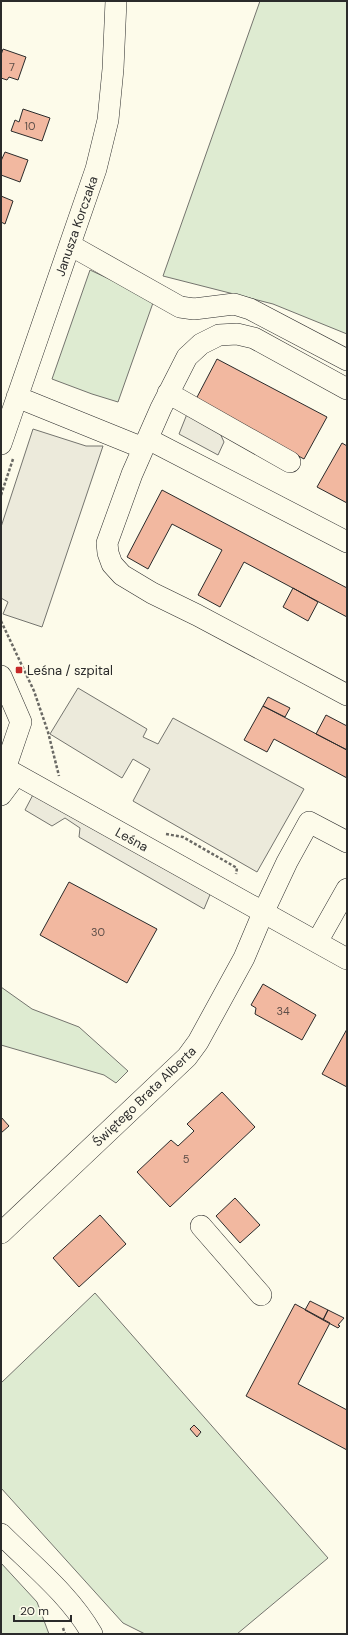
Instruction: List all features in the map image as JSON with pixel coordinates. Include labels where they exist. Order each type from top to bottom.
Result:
[{"type":"street","name":"Janusza Korczaka","points":[[1,444],[96,169],[108,120],[113,69],[116,1]]},
{"type":"street","points":[[70,245],[180,307],[194,309],[234,304],[250,309],[347,360]]},
{"type":"street","points":[[347,389],[254,338],[237,334],[219,335],[201,344],[187,357],[168,394],[145,444],[107,542],[108,553],[112,564],[122,575],[152,593],[197,615],[347,695]]},
{"type":"street","points":[[168,394],[290,462]]},
{"type":"street","points":[[17,397],[145,444],[347,542]]},
{"type":"street","points":[[1,676],[21,722],[1,795]]},
{"type":"street","name":"Leśna","points":[[7,770],[347,959]]},
{"type":"street","points":[[263,913],[287,862],[309,822],[347,842]]},
{"type":"street","points":[[317,942],[347,888]]},
{"type":"street","name":"Świętego Brata Alberta","points":[[1,1233],[187,1057],[198,1042],[244,958],[263,913]]},
{"type":"street","points":[[201,1226],[261,1295]]},
{"type":"street","points":[[1,1534],[66,1599],[92,1634]]},
{"type":"path","points":[[53,775],[60,779]]},
{"type":"path","points":[[164,833],[183,837],[237,868],[236,878],[229,893]]},
{"type":"green space","points":[[260,1],[347,1],[347,334],[273,304],[163,276]]},
{"type":"green space","points":[[90,270],[154,300],[118,402],[52,379]]},
{"type":"green space","points":[[1,987],[32,1009],[79,1027],[128,1071],[116,1083],[104,1075],[1,1045]]},
{"type":"green space","points":[[95,1293],[328,1558],[237,1634],[145,1634],[123,1623],[1,1488],[1,1383]]},
{"type":"green space","points":[[1,1563],[37,1602],[49,1634],[1,1634]]},
{"type":"shaded area","points":[[187,414],[219,431],[224,442],[218,455],[179,434]]},
{"type":"shaded area","points":[[33,429],[86,446],[103,446],[42,627],[3,614],[8,602],[1,598],[1,527]]},
{"type":"shaded area","points":[[78,688],[147,729],[143,737],[158,744],[173,718],[304,789],[257,872],[133,801],[150,769],[133,759],[122,778],[50,734]]},
{"type":"shaded area","points":[[37,787],[214,885],[204,909],[79,837],[80,828],[65,818],[52,826],[25,810]]},
{"type":"building","points":[[3,49],[26,57],[18,80],[9,77],[7,80],[1,78],[1,55]]},
{"type":"building","points":[[23,109],[50,118],[42,141],[11,131],[15,120],[19,122]]},
{"type":"building","points":[[5,152],[28,160],[20,182],[1,175],[1,161]]},
{"type":"building","points":[[1,196],[13,201],[5,224],[1,222]]},
{"type":"building","points":[[217,359],[327,417],[304,459],[195,401]]},
{"type":"building","points":[[342,443],[347,446],[347,503],[317,487]]},
{"type":"building","points":[[162,490],[347,588],[347,617],[244,562],[220,607],[198,595],[222,550],[172,524],[148,569],[127,557]]},
{"type":"building","points":[[293,588],[318,602],[308,621],[283,607]]},
{"type":"building","points":[[268,697],[290,708],[285,717],[263,706]]},
{"type":"building","points":[[263,706],[347,750],[347,778],[274,739],[267,752],[244,740]]},
{"type":"building","points":[[326,715],[347,726],[347,750],[316,734]]},
{"type":"building","points":[[69,882],[157,929],[127,983],[40,935]]},
{"type":"building","points":[[263,984],[316,1015],[302,1040],[255,1014],[256,1008],[251,1005]]},
{"type":"building","points":[[347,1029],[347,1087],[322,1074]]},
{"type":"building","points":[[222,1092],[255,1127],[170,1207],[137,1172],[171,1140],[178,1146],[194,1131],[187,1124]]},
{"type":"building","points":[[1,1117],[9,1126],[1,1133]]},
{"type":"building","points":[[235,1198],[260,1225],[240,1243],[216,1216]]},
{"type":"building","points":[[100,1215],[126,1244],[79,1287],[53,1258]]},
{"type":"building","points":[[310,1301],[328,1310],[323,1320],[305,1310]]},
{"type":"building","points":[[295,1304],[330,1323],[298,1384],[347,1410],[347,1450],[246,1396]]},
{"type":"building","points":[[328,1310],[344,1318],[338,1325],[340,1326],[338,1328],[323,1320]]},
{"type":"building","points":[[194,1425],[201,1432],[197,1437],[190,1429]]},
{"type":"place","name":"Leśna / szpital","points":[[19,670]]}]
